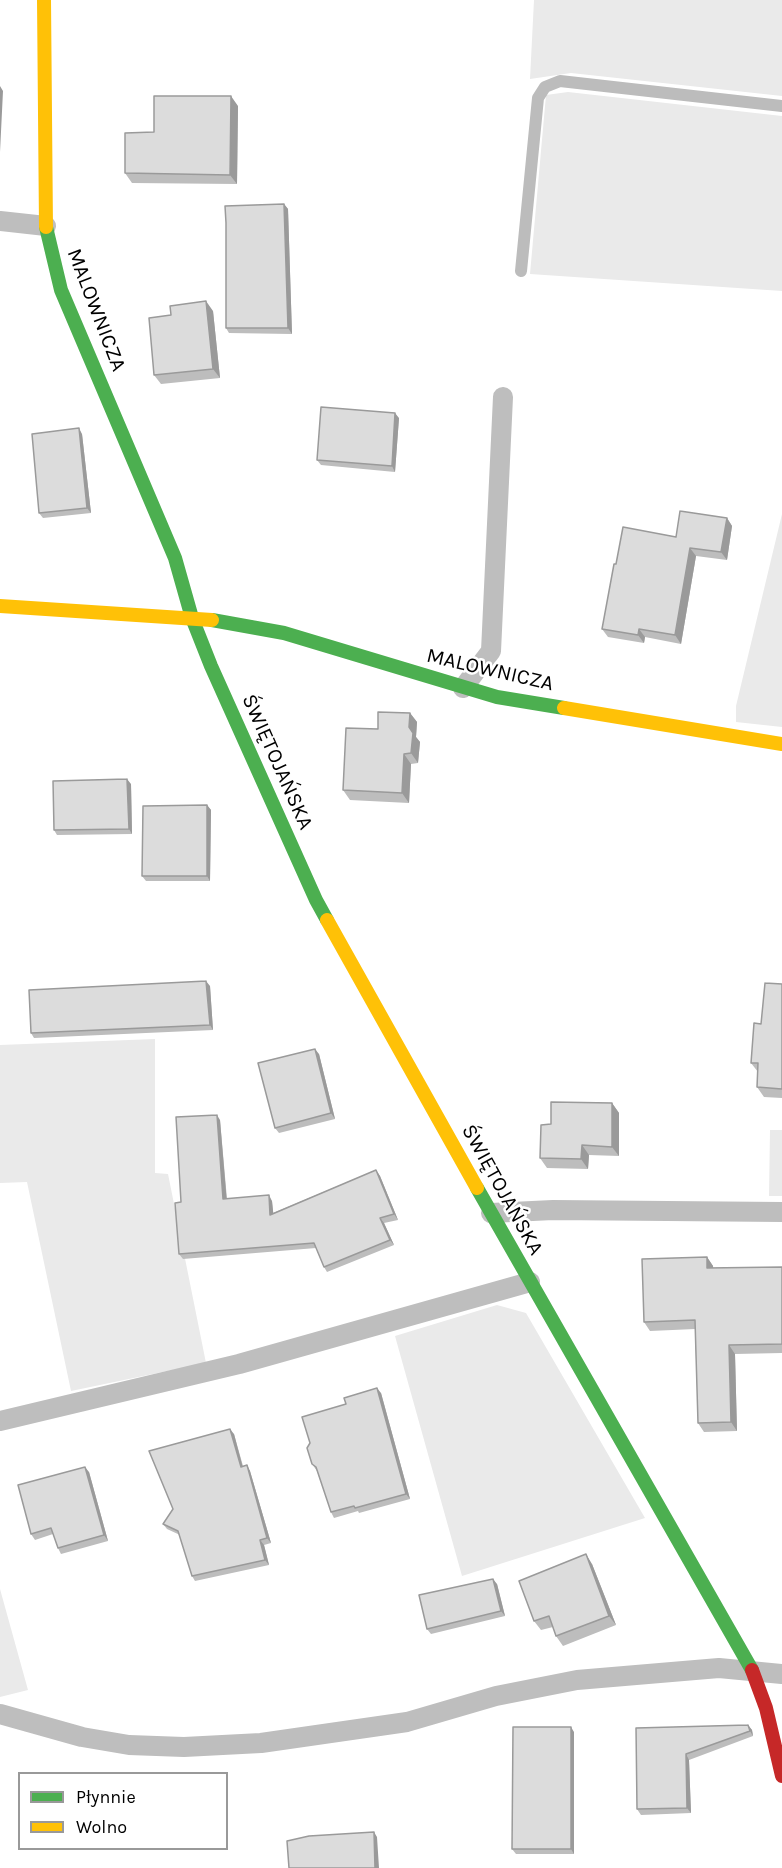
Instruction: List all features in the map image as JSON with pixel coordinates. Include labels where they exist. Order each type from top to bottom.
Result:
[{"type":"street","name":"MALOWNICZA","points":[[44,0],[46,226],[54,265],[62,290],[175,558],[192,618]]},
{"type":"street","name":"MALOWNICZA","points":[[0,606],[192,618],[284,633],[497,697],[782,744]]},
{"type":"street","name":"ŚWIĘTOJAŃSKA","points":[[192,618],[211,666],[316,900],[752,1671],[766,1708],[782,1776]]},
{"type":"lane","points":[[0,221],[46,226]]},
{"type":"lane","points":[[463,688],[490,651],[503,396]]},
{"type":"lane","points":[[491,1213],[553,1210],[782,1212]]},
{"type":"lane","points":[[0,1420],[239,1364],[530,1282]]},
{"type":"lane","points":[[0,1714],[82,1737],[129,1745],[184,1747],[261,1743],[407,1722],[496,1696],[577,1680],[719,1668],[782,1674]]},
{"type":"shaded area","points":[[534,0],[782,0],[782,96],[571,73],[530,79]]},
{"type":"shaded area","points":[[568,92],[782,116],[782,291],[530,274],[546,95]]},
{"type":"shaded area","points":[[782,514],[782,727],[736,722],[736,706]]},
{"type":"shaded area","points":[[155,1039],[155,1173],[168,1174],[206,1363],[71,1391],[27,1182],[0,1183],[0,1045]]},
{"type":"shaded area","points":[[770,1130],[782,1130],[782,1196],[769,1196]]},
{"type":"shaded area","points":[[497,1305],[526,1313],[645,1518],[462,1576],[395,1336]]},
{"type":"shaded area","points":[[0,1589],[28,1690],[0,1697]]},
{"type":"building","points":[[154,96],[231,96],[230,175],[125,173],[125,133],[154,132]]},
{"type":"building","points":[[284,204],[288,328],[226,328],[225,206]]},
{"type":"building","points":[[206,301],[213,369],[154,375],[149,318],[171,315],[170,306]]},
{"type":"building","points":[[321,407],[395,413],[392,466],[317,460]]},
{"type":"building","points":[[79,428],[87,508],[39,513],[32,434]]},
{"type":"building","points":[[680,511],[727,518],[721,552],[690,548],[675,635],[639,629],[638,635],[602,629],[623,527],[676,537]]},
{"type":"building","points":[[378,712],[410,713],[409,727],[413,733],[411,753],[404,754],[402,793],[343,790],[346,728],[378,729]]},
{"type":"building","points":[[127,779],[129,829],[54,830],[53,781]]},
{"type":"building","points":[[207,805],[207,876],[142,876],[143,806]]},
{"type":"building","points":[[206,981],[210,1025],[31,1033],[29,990]]},
{"type":"building","points":[[765,983],[782,984],[782,1089],[757,1087],[758,1063],[751,1063],[754,1023],[761,1024]]},
{"type":"building","points":[[315,1049],[331,1113],[275,1128],[258,1063]]},
{"type":"building","points":[[551,1102],[612,1103],[612,1147],[582,1145],[581,1159],[540,1158],[541,1125],[551,1124]]},
{"type":"building","points":[[217,1115],[223,1199],[269,1195],[270,1215],[376,1170],[394,1214],[380,1218],[390,1240],[324,1267],[314,1243],[179,1254],[175,1203],[181,1202],[176,1117]]},
{"type":"building","points":[[707,1257],[707,1268],[782,1267],[782,1344],[729,1345],[731,1422],[698,1423],[695,1320],[644,1322],[642,1259]]},
{"type":"building","points":[[377,1388],[406,1494],[331,1512],[307,1448],[310,1443],[302,1417],[346,1404],[344,1398]]},
{"type":"building","points":[[230,1429],[241,1467],[247,1465],[267,1538],[260,1540],[265,1560],[192,1576],[178,1531],[163,1524],[173,1509],[149,1451]]},
{"type":"building","points":[[85,1467],[104,1535],[58,1548],[51,1528],[31,1534],[18,1485]]},
{"type":"building","points":[[586,1554],[609,1616],[556,1636],[549,1616],[534,1621],[519,1581]]},
{"type":"building","points":[[493,1579],[501,1611],[427,1629],[419,1595]]},
{"type":"building","points":[[748,1725],[750,1731],[686,1754],[687,1808],[637,1809],[636,1728]]},
{"type":"building","points":[[513,1727],[571,1727],[571,1849],[512,1849]]},
{"type":"building","points":[[374,1832],[375,1868],[289,1868],[287,1841],[309,1836]]},
{"type":"waterway","points":[[521,271],[538,98],[545,87],[560,81],[782,106]]},
{"type":"traffic: fast","points":[[46,227],[61,290],[175,558],[192,618],[211,666],[327,920]]},
{"type":"traffic: fast","points":[[212,620],[284,633],[497,697],[564,708]]},
{"type":"traffic: fast","points":[[477,1188],[752,1670]]},
{"type":"traffic: slow","points":[[44,0],[46,227]]},
{"type":"traffic: slow","points":[[0,606],[212,620]]},
{"type":"traffic: slow","points":[[564,708],[782,744]]},
{"type":"traffic: slow","points":[[327,920],[477,1188]]},
{"type":"traffic: jam","points":[[752,1670],[766,1708],[782,1776]]}]
